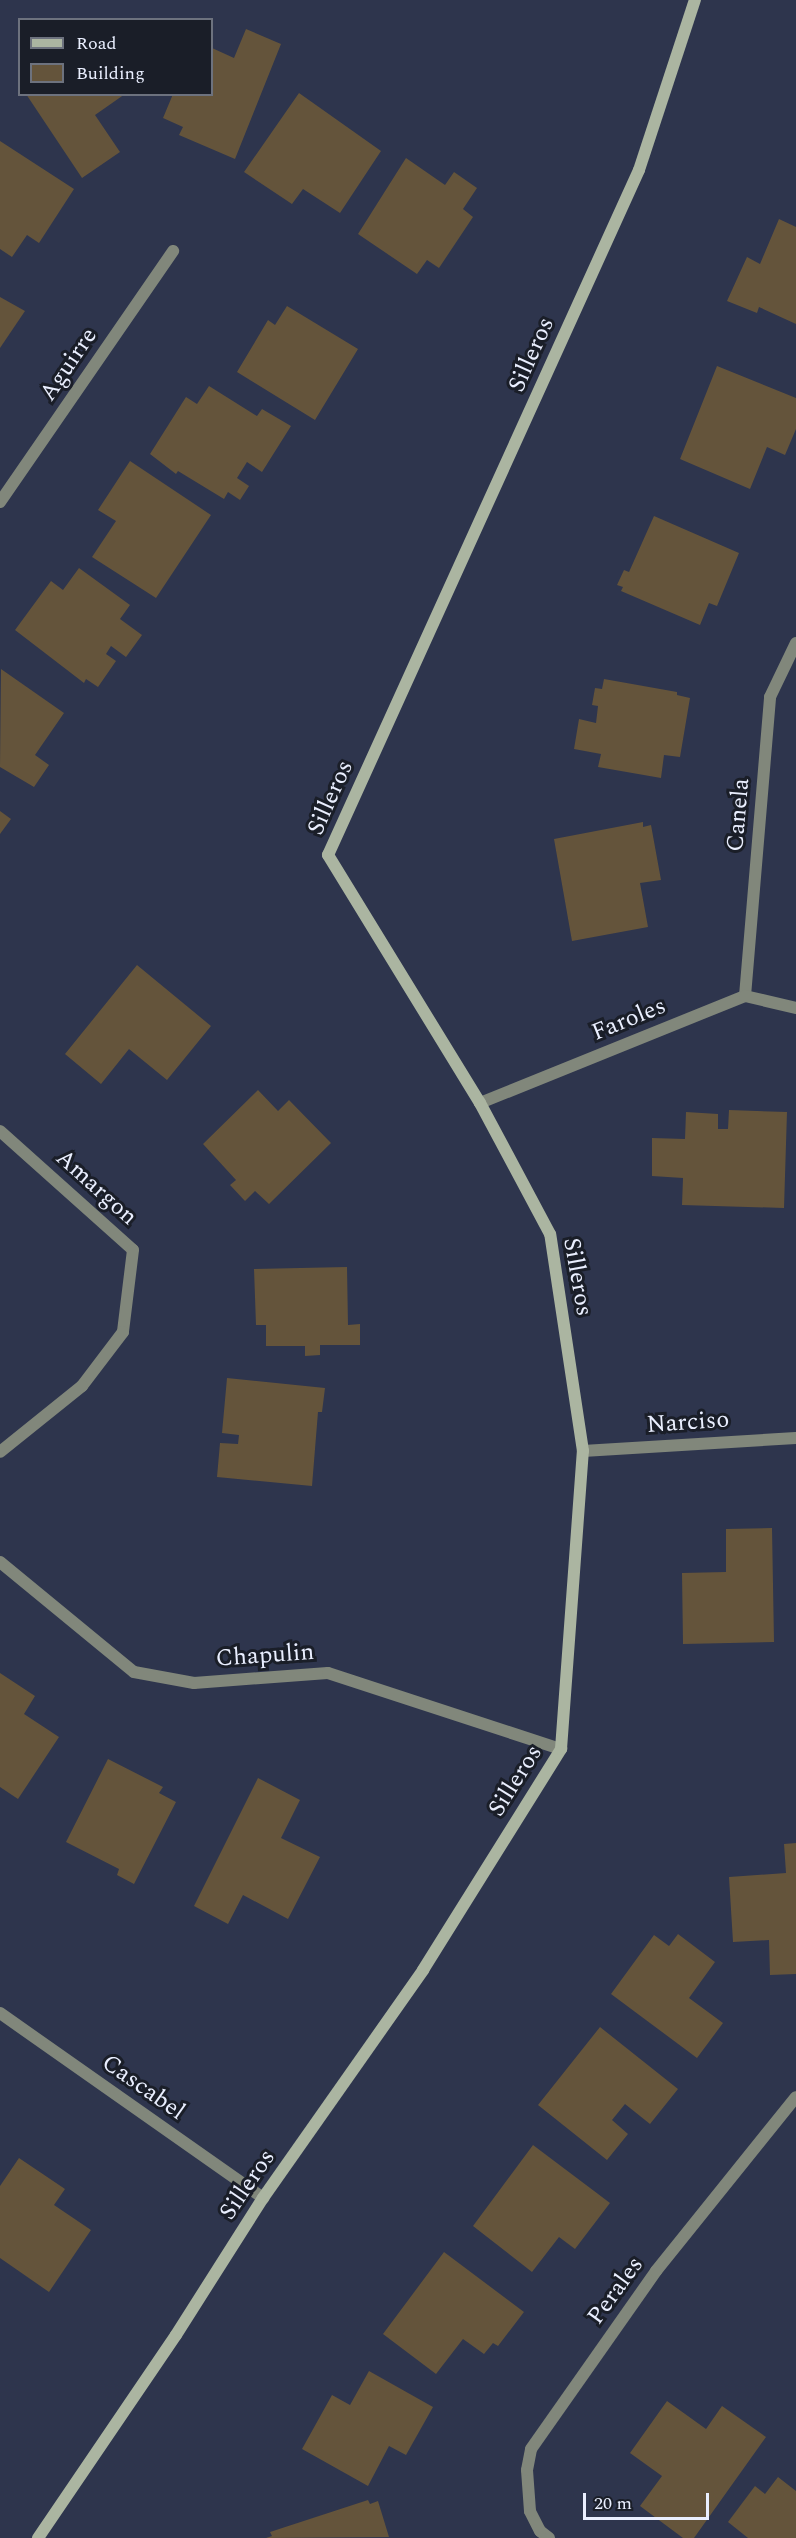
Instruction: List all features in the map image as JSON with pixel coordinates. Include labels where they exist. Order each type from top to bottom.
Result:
[{"type":"street","name":"Silleros","points":[[38,2538],[176,2335],[263,2198],[423,1970],[561,1749],[583,1451],[550,1234],[480,1103],[328,855],[639,170],[695,0]]},
{"type":"street","name":"Aguirre","points":[[0,502],[173,251]]},
{"type":"street","name":"Canela","points":[[745,996],[770,697],[796,643]]},
{"type":"street","name":"Faroles","points":[[480,1103],[745,996]]},
{"type":"street","points":[[745,996],[796,1008]]},
{"type":"street","name":"Amargon","points":[[0,1131],[133,1250],[123,1332],[82,1386],[0,1452]]},
{"type":"street","name":"Narciso","points":[[583,1451],[796,1438]]},
{"type":"street","name":"Chapulin","points":[[0,1562],[134,1672],[194,1683],[328,1673],[561,1749]]},
{"type":"street","name":"Cascabel","points":[[0,2013],[263,2198]]},
{"type":"street","name":"Perales","points":[[544,2535],[530,2511],[527,2470],[531,2449],[657,2271],[796,2097]]},
{"type":"building","points":[[246,29],[281,44],[235,159],[179,135],[183,127],[163,118],[172,96],[213,96],[213,48],[234,58]]},
{"type":"building","points":[[299,93],[381,151],[340,213],[303,189],[292,204],[244,172]]},
{"type":"building","points":[[27,96],[122,96],[95,115],[120,152],[82,178]]},
{"type":"building","points":[[0,141],[74,189],[39,243],[27,235],[12,257],[0,249]]},
{"type":"building","points":[[406,158],[445,185],[454,172],[477,188],[463,209],[473,217],[439,268],[427,260],[417,274],[358,234]]},
{"type":"building","points":[[779,219],[796,227],[796,324],[759,307],[757,313],[727,301],[747,257],[760,264]]},
{"type":"building","points":[[0,297],[25,311],[0,348]]},
{"type":"building","points":[[287,306],[358,349],[315,420],[237,372],[268,320],[275,325]]},
{"type":"building","points":[[717,366],[796,398],[796,429],[785,455],[767,447],[750,489],[680,459]]},
{"type":"building","points":[[209,386],[257,416],[262,409],[291,426],[262,472],[247,462],[237,478],[249,486],[240,500],[228,492],[224,499],[178,471],[176,474],[150,454],[186,397],[197,404]]},
{"type":"building","points":[[130,461],[211,515],[156,598],[92,557],[116,521],[98,510]]},
{"type":"building","points":[[654,516],[739,553],[717,606],[709,603],[700,625],[621,591],[623,587],[617,585],[624,570],[629,572]]},
{"type":"building","points":[[79,568],[130,605],[120,619],[142,635],[126,657],[111,646],[106,654],[116,661],[98,687],[86,679],[84,683],[15,630],[51,581],[63,590]]},
{"type":"building","points":[[1,669],[64,713],[35,755],[49,765],[34,787],[0,767]]},
{"type":"building","points":[[604,679],[677,692],[677,695],[690,698],[680,757],[664,755],[661,778],[598,767],[601,754],[574,749],[579,719],[596,723],[598,706],[592,705],[595,688],[602,689]]},
{"type":"building","points":[[0,811],[11,819],[0,834]]},
{"type":"building","points":[[643,822],[643,827],[651,825],[661,880],[640,883],[648,927],[572,941],[554,839]]},
{"type":"building","points":[[137,965],[211,1026],[167,1080],[129,1049],[101,1084],[65,1054]]},
{"type":"building","points":[[258,1090],[278,1111],[289,1100],[331,1143],[269,1204],[255,1191],[245,1201],[230,1185],[236,1180],[203,1144]]},
{"type":"building","points":[[729,1110],[787,1112],[784,1208],[682,1205],[683,1178],[652,1176],[652,1138],[685,1139],[686,1112],[718,1114],[718,1129],[728,1129]]},
{"type":"building","points":[[347,1267],[348,1325],[360,1324],[360,1345],[320,1345],[320,1355],[305,1356],[305,1346],[266,1346],[266,1325],[256,1325],[254,1269]]},
{"type":"building","points":[[227,1378],[325,1388],[322,1412],[318,1412],[312,1486],[217,1477],[220,1443],[238,1444],[239,1435],[222,1433]]},
{"type":"building","points":[[772,1528],[774,1642],[683,1644],[682,1573],[726,1572],[726,1529]]},
{"type":"building","points":[[0,1673],[35,1696],[24,1714],[59,1737],[18,1799],[0,1787]]},
{"type":"building","points":[[108,1759],[163,1787],[159,1793],[176,1802],[134,1884],[117,1875],[119,1869],[66,1842]]},
{"type":"building","points":[[258,1778],[300,1800],[281,1838],[320,1857],[288,1919],[243,1895],[228,1924],[194,1906]]},
{"type":"building","points":[[796,1843],[796,1974],[770,1975],[769,1940],[733,1942],[729,1877],[786,1873],[784,1844]]},
{"type":"building","points":[[678,1934],[715,1962],[689,1998],[723,2023],[697,2058],[611,1994],[654,1935],[669,1946]]},
{"type":"building","points":[[600,2027],[678,2089],[650,2124],[625,2104],[612,2120],[628,2134],[607,2160],[538,2105]]},
{"type":"building","points":[[533,2145],[610,2203],[575,2249],[559,2237],[532,2272],[473,2226]]},
{"type":"building","points":[[19,2158],[65,2189],[54,2205],[91,2230],[49,2292],[0,2258],[0,2186]]},
{"type":"building","points":[[444,2252],[524,2312],[498,2346],[493,2343],[484,2354],[463,2339],[436,2374],[383,2334]]},
{"type":"building","points":[[369,2371],[433,2407],[406,2455],[389,2446],[368,2486],[302,2449],[332,2395],[350,2405]]},
{"type":"building","points":[[667,2401],[706,2429],[722,2406],[766,2437],[694,2538],[683,2538],[640,2506],[662,2476],[630,2453]]},
{"type":"building","points":[[778,2477],[796,2491],[796,2538],[748,2538],[728,2522],[755,2486],[765,2494]]},
{"type":"building","points":[[368,2500],[370,2504],[378,2501],[389,2537],[266,2538],[272,2536],[270,2532]]}]
